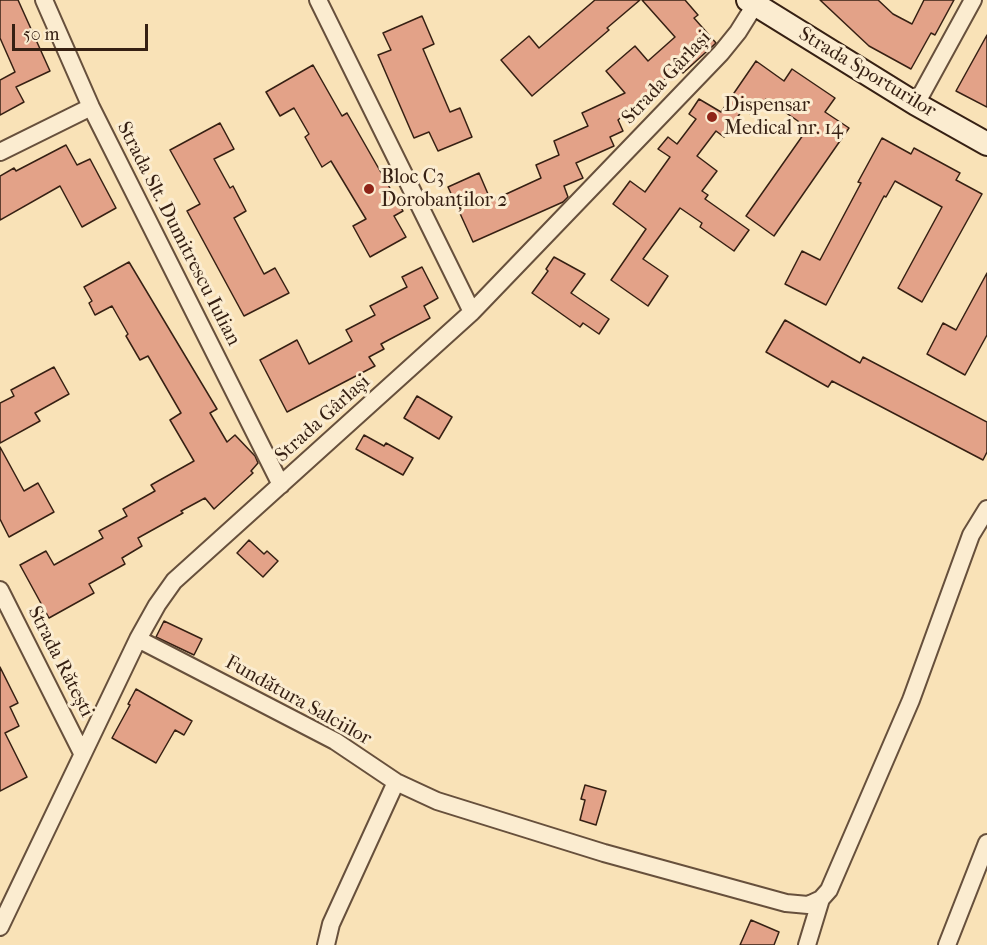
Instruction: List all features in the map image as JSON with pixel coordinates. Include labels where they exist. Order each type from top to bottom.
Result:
[{"type":"main road","name":"Strada Sporturilor","points":[[754,2],[916,104],[987,144]]},
{"type":"street","name":"Strada Slt. Dumitrescu Iulian","points":[[44,0],[91,107],[281,485]]},
{"type":"street","points":[[318,0],[472,312]]},
{"type":"street","points":[[916,104],[973,0]]},
{"type":"street","name":"Strada Gârlași","points":[[0,927],[138,639],[174,581],[472,312],[721,53],[754,2]]},
{"type":"street","points":[[0,152],[91,107]]},
{"type":"street","points":[[807,945],[820,899],[829,890],[906,710],[971,535],[987,509]]},
{"type":"street","name":"Strada Rătești","points":[[0,590],[82,753]]},
{"type":"street","name":"Fundătura Salciilor","points":[[138,639],[335,741],[396,782],[437,801],[604,853],[786,903],[808,905],[820,899]]},
{"type":"street","points":[[326,945],[331,924],[396,782]]},
{"type":"street","points":[[947,945],[987,843]]},
{"type":"building","points":[[0,0],[18,0],[50,71],[16,87],[24,102],[0,115],[0,80],[15,72],[0,38]]},
{"type":"building","points":[[595,0],[640,0],[607,28],[609,30],[532,96],[501,60],[529,36],[539,48]]},
{"type":"building","points":[[642,0],[685,0],[698,15],[694,18],[716,43],[683,73],[678,68],[618,120],[623,131],[610,137],[614,146],[576,163],[583,178],[564,186],[568,197],[563,202],[473,242],[448,187],[479,173],[491,201],[541,178],[536,165],[559,155],[554,141],[588,126],[582,113],[625,93],[606,71],[635,46],[648,61],[675,37]]},
{"type":"building","points":[[820,0],[878,0],[893,14],[912,24],[924,0],[954,0],[935,35],[931,33],[911,69],[869,46]]},
{"type":"building","points":[[422,16],[434,44],[423,49],[450,112],[460,108],[472,137],[438,151],[429,132],[414,138],[378,55],[391,50],[383,33]]},
{"type":"building","points":[[987,35],[987,107],[956,91]]},
{"type":"building","points":[[756,61],[784,81],[792,69],[835,98],[825,112],[849,128],[774,236],[746,216],[808,128],[766,99],[754,116],[743,109],[724,137],[716,131],[697,156],[717,171],[702,191],[708,195],[705,199],[749,230],[734,251],[700,227],[702,223],[680,208],[643,259],[668,276],[648,306],[611,280],[646,229],[613,204],[630,181],[645,192],[670,157],[658,149],[668,137],[677,144],[696,119],[689,114],[699,99],[721,112]]},
{"type":"building","name":"Bloc C3 Dorobanților 2","points":[[313,65],[342,116],[347,113],[403,211],[394,216],[406,237],[370,257],[353,226],[366,219],[331,161],[322,167],[305,137],[309,134],[294,108],[280,116],[266,92]]},
{"type":"building","points":[[220,123],[234,149],[214,159],[230,188],[233,186],[246,211],[234,218],[264,274],[275,268],[289,293],[244,316],[187,211],[200,204],[170,150]]},
{"type":"building","points":[[882,138],[911,154],[914,148],[960,173],[956,180],[982,194],[922,302],[898,288],[942,207],[895,181],[886,197],[884,196],[826,305],[785,284],[802,251],[820,260]]},
{"type":"building","points":[[66,145],[77,165],[90,159],[116,208],[82,227],[60,186],[0,220],[0,176],[14,168],[16,171]]},
{"type":"building","points":[[554,257],[585,274],[571,293],[609,319],[599,334],[583,323],[580,327],[532,293],[548,271],[546,269]]},
{"type":"building","points":[[129,262],[217,409],[210,413],[227,442],[235,435],[255,456],[258,463],[251,471],[253,473],[214,509],[205,498],[138,538],[142,546],[122,558],[125,564],[89,584],[94,593],[49,618],[20,565],[46,551],[54,565],[103,538],[99,531],[127,516],[123,509],[155,491],[151,485],[194,461],[170,420],[181,413],[148,356],[140,360],[112,306],[95,315],[89,303],[92,301],[84,287]]},
{"type":"building","points":[[422,267],[438,298],[424,306],[430,318],[381,344],[384,349],[369,357],[375,366],[287,412],[260,360],[297,340],[309,364],[352,341],[346,330],[375,315],[370,306],[407,287],[402,277]]},
{"type":"building","points":[[987,273],[987,335],[965,375],[927,354],[943,323],[956,330]]},
{"type":"building","points":[[785,320],[860,363],[863,357],[987,422],[987,452],[983,460],[832,381],[828,387],[766,352]]},
{"type":"building","points":[[54,367],[69,394],[35,413],[40,421],[0,443],[0,403],[14,396],[11,390]]},
{"type":"building","points":[[417,396],[452,417],[439,439],[404,418]]},
{"type":"building","points":[[364,435],[384,446],[386,443],[413,458],[403,475],[356,449]]},
{"type":"building","points":[[0,447],[24,491],[38,483],[54,512],[9,537],[0,519]]},
{"type":"building","points":[[249,540],[264,554],[267,551],[278,561],[263,577],[237,553]]},
{"type":"building","points":[[164,621],[202,639],[194,655],[156,637]]},
{"type":"building","points":[[0,667],[18,703],[10,707],[19,726],[5,733],[27,777],[0,791]]},
{"type":"building","points":[[136,689],[192,721],[184,735],[175,730],[156,763],[112,738]]},
{"type":"building","points":[[585,785],[606,791],[596,825],[580,820],[585,800],[581,799]]},
{"type":"building","points":[[751,920],[779,932],[774,945],[740,945]]},
{"type":"place","name":"Dispensar Medical nr. 14","points":[[712,117]]},
{"type":"place","name":"Bloc C3 Dorobanților 2","points":[[369,189]]}]
